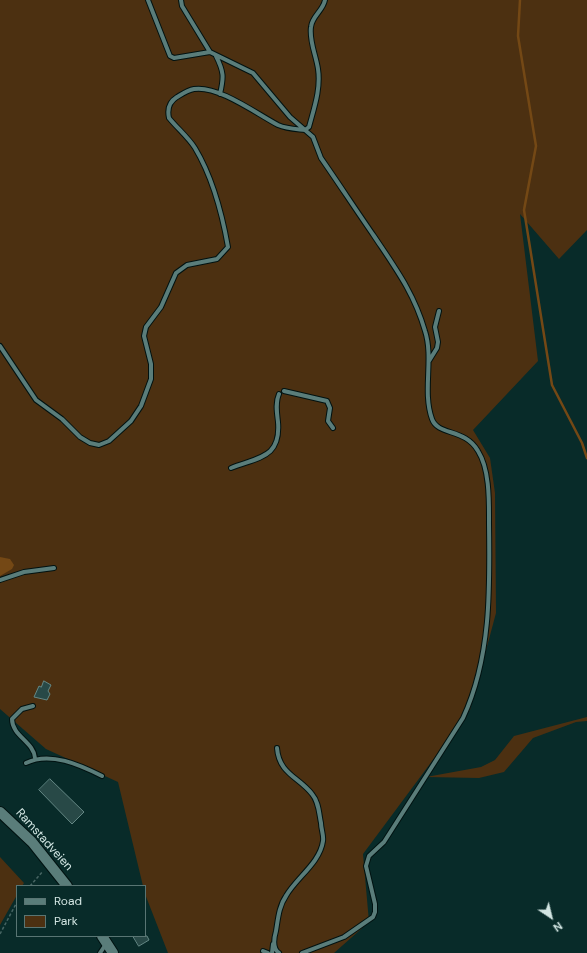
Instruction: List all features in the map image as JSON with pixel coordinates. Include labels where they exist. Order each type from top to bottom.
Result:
[{"type":"street","name":"Ramstadveien","points":[[0,812],[32,842],[66,885]]},
{"type":"street","points":[[104,940],[113,953]]},
{"type":"lane","points":[[148,0],[170,56],[174,58],[210,52]]},
{"type":"lane","points":[[181,0],[182,6],[210,52],[253,73],[290,117],[313,137],[321,158],[402,276],[415,301],[426,334],[428,400],[432,418],[436,426],[442,430],[457,433],[471,440],[483,460],[489,493],[490,574],[488,614],[480,662],[470,703],[463,718],[384,842],[369,856],[366,866],[375,904],[375,912],[373,917],[344,937],[303,953]]},
{"type":"lane","points":[[0,346],[36,400],[62,419],[80,437],[90,443],[99,445],[109,441],[131,421],[141,406],[151,379],[151,364],[144,336],[146,327],[161,306],[176,273],[186,265],[217,259],[228,247],[222,210],[210,180],[194,148],[169,118],[167,111],[169,105],[175,98],[194,89],[202,89],[220,94],[279,125],[290,129],[305,130],[309,127],[319,92],[318,70],[310,36],[311,25],[324,8],[325,0]]},
{"type":"lane","points":[[216,56],[222,68],[224,78],[220,94]]},
{"type":"lane","points":[[428,361],[437,348],[438,342],[435,326],[439,311]]},
{"type":"lane","points":[[284,391],[327,401],[330,408],[328,421],[333,428]]},
{"type":"lane","points":[[231,468],[266,454],[277,444],[279,435],[277,406],[279,394]]},
{"type":"lane","points":[[0,580],[24,572],[54,568]]},
{"type":"lane","points":[[33,706],[18,713],[12,719],[12,724],[15,730],[34,751],[36,758]]},
{"type":"lane","points":[[272,953],[281,904],[286,895],[320,853],[323,840],[318,805],[313,794],[292,777],[281,764],[277,757],[277,748]]},
{"type":"lane","points":[[26,763],[36,758],[79,764],[102,776]]},
{"type":"lane","points":[[100,953],[104,940]]},
{"type":"lane","points":[[274,940],[276,950],[279,953]]},
{"type":"lane","points":[[263,951],[268,953]]},
{"type":"path","points":[[31,885],[49,863]]},
{"type":"path","points":[[0,934],[16,904]]},
{"type":"green space","points":[[0,0],[587,0],[587,230],[559,259],[520,214],[538,361],[473,430],[490,458],[495,493],[496,613],[470,710],[363,854],[369,922],[334,953],[168,953],[146,897],[146,885],[143,885],[118,782],[46,749],[0,709]]},
{"type":"green space","points":[[587,717],[587,721],[576,722],[533,738],[504,772],[479,778],[426,777],[481,767],[495,760],[514,736]]},
{"type":"green space","points":[[0,857],[24,883],[23,885],[16,885],[16,897],[0,925]]},
{"type":"shaded area","points":[[0,557],[10,559],[14,565],[12,569],[0,576]]},
{"type":"building","points":[[44,681],[51,685],[48,691],[50,694],[47,700],[34,697],[39,686],[41,687]]},
{"type":"building","points":[[50,779],[84,812],[72,824],[39,790]]},
{"type":"building","points":[[147,936],[149,940],[139,946],[134,937]]},
{"type":"waterway","points":[[520,0],[518,36],[536,146],[524,210],[552,385],[582,443],[587,458]]}]
